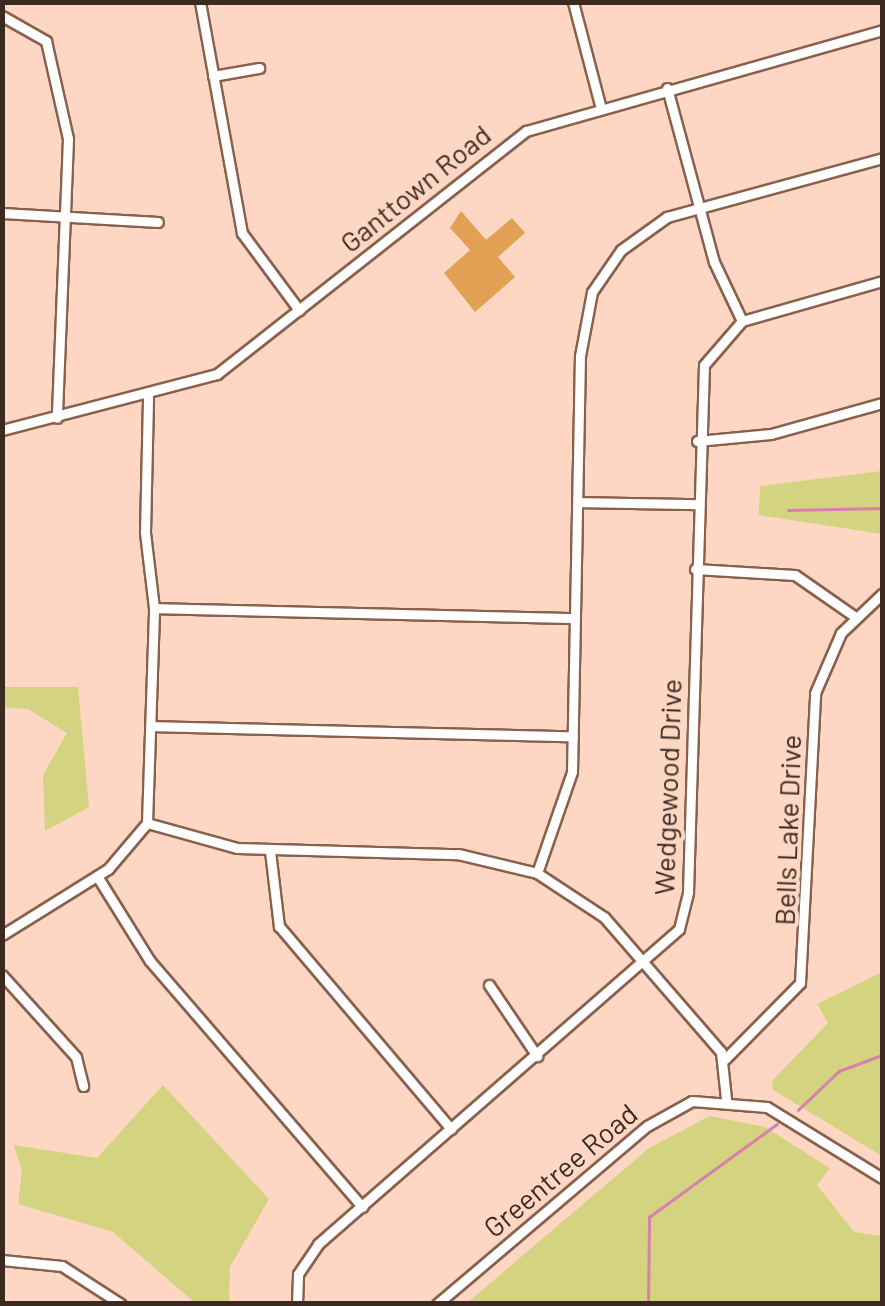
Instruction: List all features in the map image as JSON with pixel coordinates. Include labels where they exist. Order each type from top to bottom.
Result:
[{"type":"street","points":[[200,2],[244,238],[299,310]]},
{"type":"street","points":[[573,2],[600,105]]},
{"type":"street","points":[[2,16],[38,33],[55,62],[68,138],[57,418]]},
{"type":"street","name":"Ganttown Road","points":[[2,430],[148,397],[217,374],[510,140],[600,105],[882,30]]},
{"type":"street","points":[[213,76],[259,68]]},
{"type":"street","points":[[668,88],[719,278],[742,321],[882,280]]},
{"type":"street","points":[[537,873],[570,792],[581,340],[592,292],[633,239],[700,207],[882,158]]},
{"type":"street","points":[[2,214],[158,222]]},
{"type":"street","name":"Wedgewood Drive","points":[[297,1304],[306,1258],[674,936],[687,902],[697,441],[704,365],[742,321]]},
{"type":"street","points":[[2,935],[98,876],[136,845],[147,823],[154,608],[145,532],[148,397]]},
{"type":"street","points":[[697,441],[771,434],[882,404]]},
{"type":"street","points":[[578,502],[696,504]]},
{"type":"street","points":[[695,569],[790,574],[854,616]]},
{"type":"street","name":"Bells Lake Drive","points":[[725,1059],[778,1013],[804,972],[813,705],[826,658],[854,616],[882,594]]},
{"type":"street","points":[[154,608],[574,618]]},
{"type":"street","points":[[152,726],[573,736]]},
{"type":"street","points":[[147,823],[270,851],[458,854],[537,873],[593,908],[646,963],[725,1059],[726,1099]]},
{"type":"street","points":[[270,851],[271,910],[284,934],[451,1129]]},
{"type":"street","points":[[98,876],[150,961],[362,1207]]},
{"type":"street","points":[[2,976],[76,1057],[83,1086]]},
{"type":"street","points":[[489,985],[537,1056]]},
{"type":"street","name":"Greentree Road","points":[[437,1304],[657,1118],[692,1100],[726,1099],[775,1111],[882,1178]]},
{"type":"street","points":[[2,1260],[62,1266],[122,1304]]},
{"type":"shaded area","points":[[882,471],[882,534],[759,515],[760,486]]},
{"type":"shaded area","points":[[2,687],[78,687],[89,807],[45,831],[43,775],[67,733],[28,709],[3,707]]},
{"type":"shaded area","points":[[882,972],[882,1156],[773,1090],[772,1081],[828,1023],[817,1004]]},
{"type":"shaded area","points":[[163,1085],[269,1199],[230,1267],[229,1303],[195,1303],[113,1232],[18,1204],[22,1171],[14,1145],[97,1158]]},
{"type":"shaded area","points":[[710,1116],[765,1127],[830,1168],[817,1185],[854,1232],[882,1236],[882,1303],[467,1303],[649,1148]]},
{"type":"building","points":[[461,211],[486,240],[512,218],[525,233],[498,257],[515,277],[475,312],[444,273],[470,250],[450,228]]},
{"type":"waterway","points":[[788,510],[882,508]]},
{"type":"waterway","points":[[798,1110],[839,1071],[882,1055]]},
{"type":"waterway","points":[[648,1304],[649,1217],[777,1124]]}]
